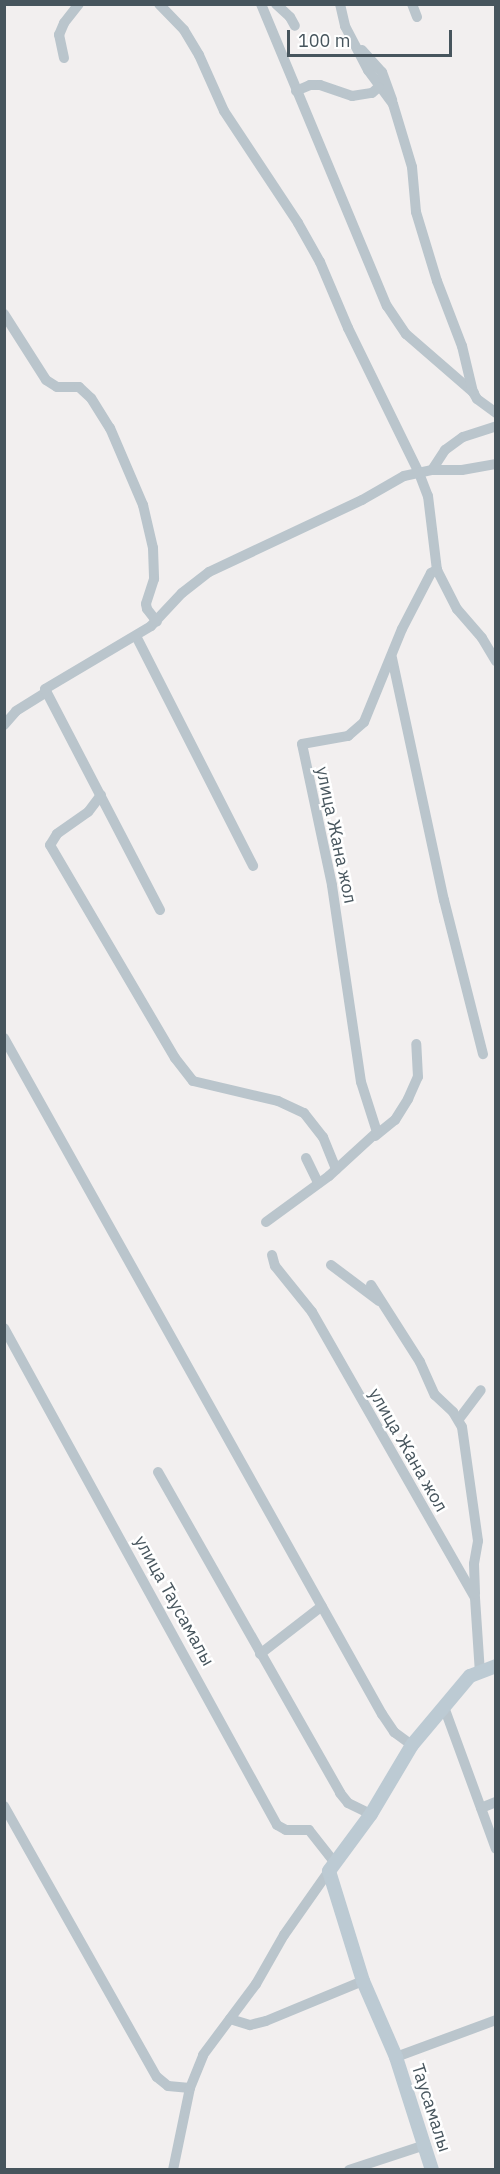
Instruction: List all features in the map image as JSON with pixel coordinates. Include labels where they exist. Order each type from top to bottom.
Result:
[{"type":"street","points":[[64,58],[59,35],[64,23],[79,4]]},
{"type":"street","points":[[159,4],[184,30],[224,111],[298,223],[320,262],[348,328],[428,496],[437,570],[457,609],[482,638],[495,661]]},
{"type":"street","points":[[261,4],[387,306],[406,334],[474,393]]},
{"type":"street","points":[[276,4],[290,17],[295,26]]},
{"type":"street","points":[[340,4],[345,26],[379,87],[393,104]]},
{"type":"street","points":[[412,4],[417,18]]},
{"type":"street","points":[[355,44],[382,72],[412,167],[413,191],[420,223],[446,307],[462,345],[474,393],[477,399],[495,413]]},
{"type":"street","points":[[296,91],[310,85],[320,85],[352,96],[372,93],[379,87]]},
{"type":"street","points":[[4,314],[46,380],[57,387],[79,387],[91,398],[110,428],[143,505],[153,548],[154,579],[146,604],[157,622]]},
{"type":"street","points":[[432,470],[445,450],[463,437],[495,426]]},
{"type":"street","points":[[4,725],[16,711],[46,692],[45,689],[157,622],[182,593],[209,572],[362,500],[404,476],[432,470],[462,470],[495,464]]},
{"type":"street","name":"улица Жана жол","points":[[375,1136],[377,1127],[361,1082],[332,885],[302,744],[340,738],[354,732],[364,722],[402,629],[431,573],[437,570]]},
{"type":"street","points":[[136,636],[253,866]]},
{"type":"street","points":[[392,658],[444,900],[483,1054]]},
{"type":"street","points":[[46,692],[160,910]]},
{"type":"street","points":[[101,795],[88,812],[57,834],[50,845],[180,1067],[193,1081],[278,1101],[304,1113],[320,1132],[336,1170]]},
{"type":"street","points":[[4,1038],[382,1714],[393,1732],[412,1745]]},
{"type":"street","points":[[266,1222],[336,1170],[395,1120],[418,1077],[416,1044]]},
{"type":"street","points":[[306,1158],[318,1183]]},
{"type":"street","name":"улица Жана жол","points":[[272,1255],[275,1266],[312,1312],[475,1598],[480,1674]]},
{"type":"street","points":[[331,1265],[385,1304]]},
{"type":"street","points":[[371,1285],[420,1362],[435,1395],[459,1413],[478,1541],[474,1564],[475,1598]]},
{"type":"street","name":"улица Таусамалы","points":[[4,1328],[277,1825],[286,1830],[309,1830],[332,1867],[363,1981],[396,2057]]},
{"type":"street","points":[[459,1413],[481,1390]]},
{"type":"street","points":[[158,1472],[340,1793],[348,1803],[371,1814]]},
{"type":"street","points":[[260,1654],[322,1606]]},
{"type":"street","points":[[173,2169],[190,2088],[202,2055],[256,1984],[308,1897],[371,1814],[412,1745],[470,1676],[480,1674],[495,1666]]},
{"type":"street","points":[[444,1707],[495,1849]]},
{"type":"street","points":[[481,1808],[495,1802]]},
{"type":"street","points":[[4,1806],[157,2077],[168,2086],[190,2088]]},
{"type":"street","points":[[230,2019],[250,2025],[266,2021],[363,1981]]},
{"type":"street","points":[[396,2057],[495,2020]]},
{"type":"street","name":"Таусамалы","points":[[396,2057],[432,2169]]},
{"type":"street","points":[[349,2169],[424,2145]]}]
